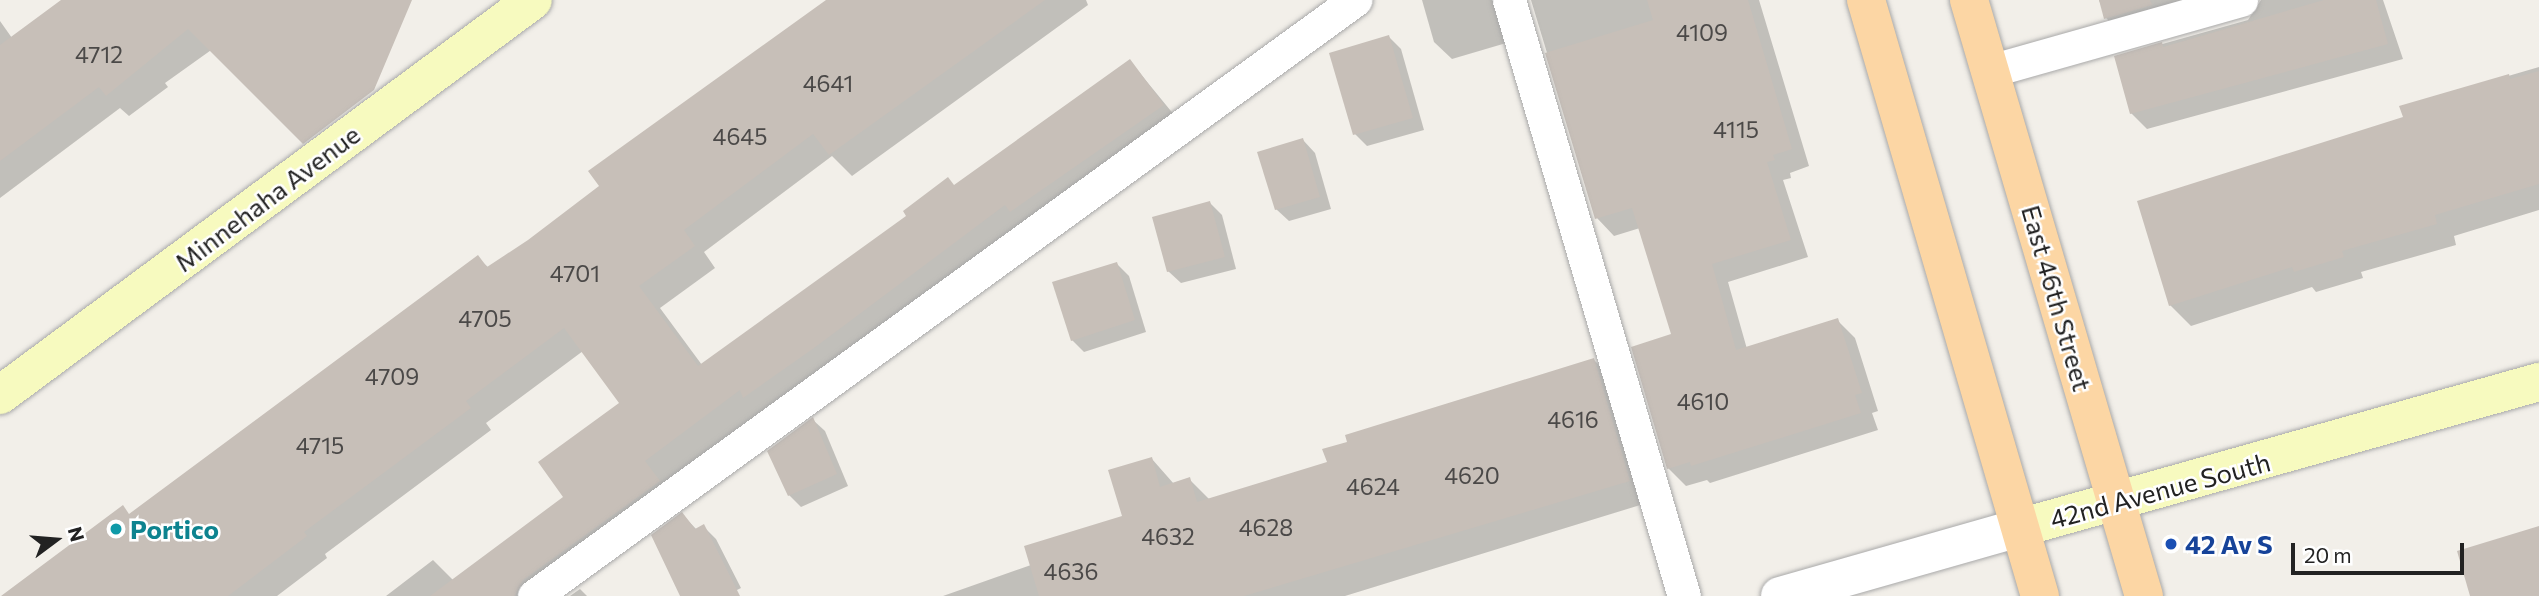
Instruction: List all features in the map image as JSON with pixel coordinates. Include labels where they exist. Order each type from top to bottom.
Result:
[{"type":"main road","points":[[1866,0],[2023,527],[2040,596]]},
{"type":"main road","name":"East 46th Street","points":[[1969,0],[2144,596]]},
{"type":"street","name":"Minnehaha Avenue","points":[[0,395],[533,0]]},
{"type":"street","name":"42nd Avenue South","points":[[1780,596],[2539,382]]},
{"type":"lane","points":[[534,596],[1355,0]]},
{"type":"lane","points":[[1509,0],[1684,596]]},
{"type":"lane","points":[[1990,71],[2241,0]]},
{"type":"building","points":[[61,0],[412,0],[374,90],[303,144],[188,29],[106,96],[99,87],[0,161],[0,45]]},
{"type":"building","points":[[826,0],[1045,0],[829,155],[813,134],[684,230],[695,246],[639,286],[698,366],[906,216],[903,211],[948,177],[954,185],[1130,59],[1164,105],[1010,212],[1005,205],[814,348],[743,398],[740,390],[645,461],[660,481],[523,580],[515,596],[430,596],[563,497],[538,462],[619,403],[564,328],[466,401],[471,408],[304,532],[307,536],[228,596],[1,596],[123,505],[129,514],[478,255],[487,267],[528,240],[599,186],[588,171]]},
{"type":"building","points":[[1647,0],[1748,0],[1792,149],[1773,155],[1775,160],[1767,162],[1791,240],[1712,264],[1736,350],[1838,318],[1862,393],[1855,395],[1861,413],[1691,466],[1690,462],[1667,469],[1631,347],[1671,334],[1632,208],[1595,219],[1545,53],[1653,20]]},
{"type":"building","points":[[2099,0],[2150,0],[2152,5],[2104,19]]},
{"type":"building","points":[[2324,0],[2376,0],[2388,44],[2130,114],[2114,56],[2162,42],[2163,47]]},
{"type":"building","points":[[1389,35],[1413,118],[1353,135],[1329,53]]},
{"type":"building","points":[[2539,71],[2539,184],[2435,215],[2437,224],[2342,251],[2344,257],[2294,272],[2292,267],[2169,306],[2137,201],[2403,117],[2399,106],[2509,74],[2510,79]]},
{"type":"building","points":[[1303,138],[1320,197],[1275,210],[1257,152]]},
{"type":"building","points":[[1210,201],[1225,257],[1167,272],[1152,217]]},
{"type":"building","points":[[1117,262],[1135,320],[1071,341],[1052,282]]},
{"type":"building","points":[[1594,358],[1630,481],[1244,596],[1039,596],[1024,546],[1122,516],[1108,470],[1152,457],[1160,487],[1190,477],[1197,502],[1327,462],[1322,449],[1347,442],[1345,435]]},
{"type":"building","points":[[813,417],[837,474],[788,496],[767,451]]},
{"type":"building","points":[[682,512],[695,529],[704,524],[740,596],[680,596],[651,535]]},
{"type":"building","points":[[2539,526],[2539,596],[2470,596],[2457,551]]},
{"type":"place","name":"Portico","points":[[116,529]]},
{"type":"place","name":"42 Av S","points":[[2171,544]]}]
